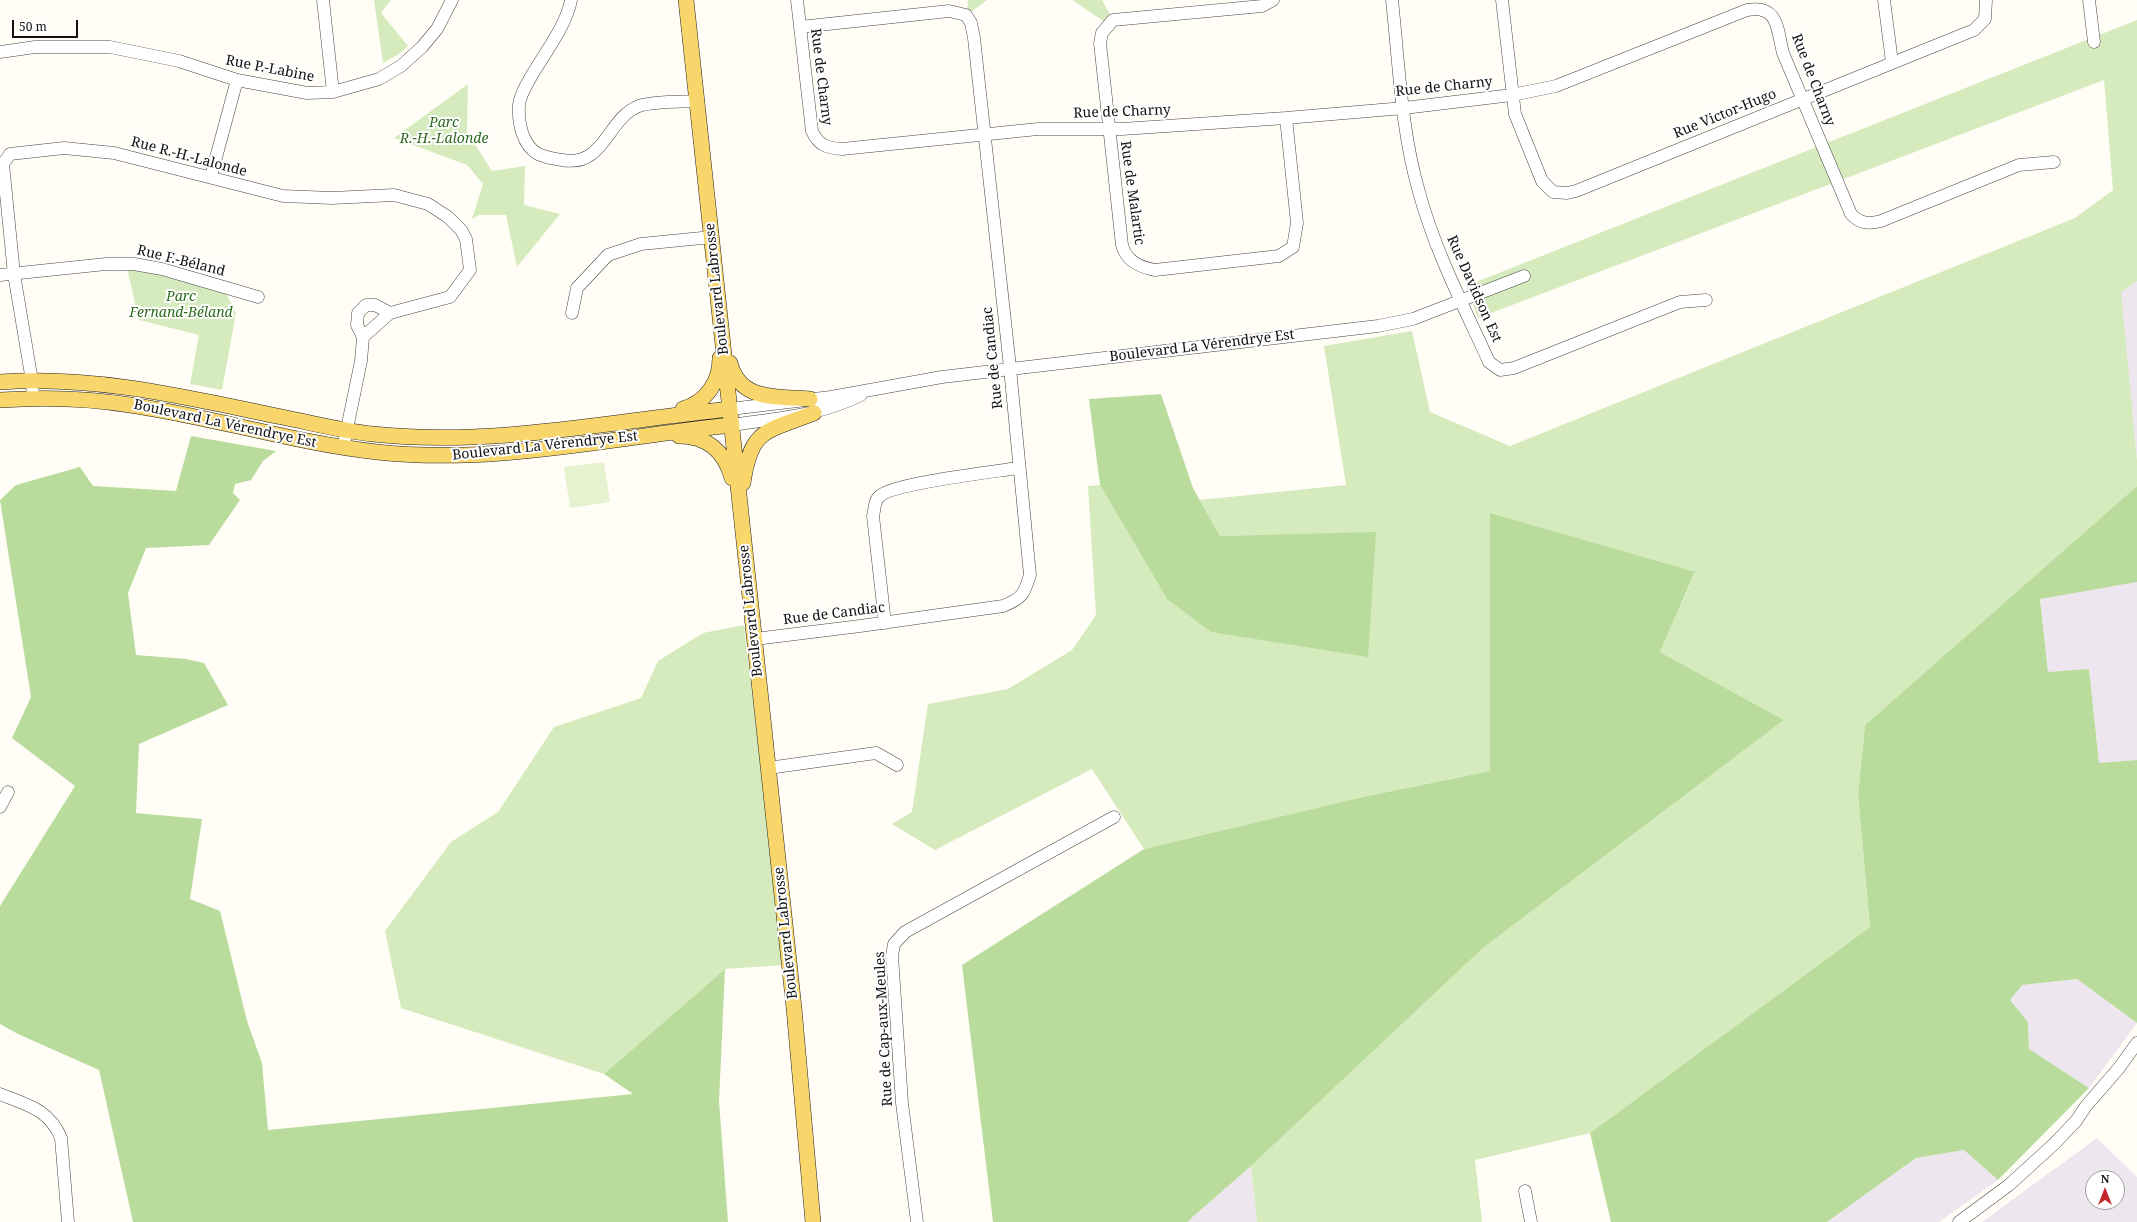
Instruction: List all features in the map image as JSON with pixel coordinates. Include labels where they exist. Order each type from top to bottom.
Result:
[{"type":"main road","name":"Boulevard Labrosse","points":[[686,0],[732,425],[739,506],[755,639],[794,1008],[813,1222]]},
{"type":"main road","points":[[721,329],[732,370],[742,386],[754,394],[812,406]]},
{"type":"main road","points":[[655,417],[693,406],[701,401],[708,393],[720,365],[721,329]]},
{"type":"main road","name":"Boulevard La Vérendrye Est","points":[[0,382],[32,381],[103,384],[137,388],[346,430],[399,437],[464,438],[607,424],[730,409]]},
{"type":"main road","name":"Boulevard La Vérendrye Est","points":[[0,400],[69,398],[130,405],[343,448],[412,455],[470,455],[542,449],[648,436],[671,431],[732,425]]},
{"type":"main road","points":[[739,506],[746,461],[754,443],[770,431],[812,406]]},
{"type":"main road","points":[[648,436],[687,436],[712,445],[720,453],[728,466],[739,506]]},
{"type":"street","points":[[322,0],[333,92]]},
{"type":"street","name":"Rue P.-Labine","points":[[0,52],[35,47],[110,47],[179,61],[237,80],[307,93],[333,92],[379,79],[401,66],[422,47],[437,29],[452,0]]},
{"type":"street","points":[[571,0],[566,17],[523,90],[519,105],[522,132],[526,141],[535,151],[556,159],[567,161],[584,160],[600,146],[628,113],[640,106],[697,101]]},
{"type":"street","name":"Rue de Charny","points":[[797,0],[812,131],[815,138],[822,145],[842,150],[985,136],[1038,129],[1109,129],[1286,118],[1404,108],[1512,95],[1556,86],[1755,8],[1768,12],[1777,24],[1783,53],[1851,214],[1856,220],[1864,223],[1882,220],[2019,165],[2054,162]]},
{"type":"street","name":"Rue de Malartic","points":[[1273,0],[1262,6],[1113,20],[1102,33],[1100,43],[1109,129],[1124,252],[1127,258],[1141,267],[1155,270],[1279,256],[1293,247],[1297,223],[1286,118]]},
{"type":"street","name":"Rue Davidson Est","points":[[1392,0],[1409,152],[1419,192],[1430,226],[1489,362],[1500,370],[1507,370],[1680,302],[1706,300]]},
{"type":"street","name":"Rue Victor-Hugo","points":[[1502,0],[1515,114],[1542,181],[1553,192],[1560,193],[1576,191],[1978,27],[1986,15],[1986,0]]},
{"type":"street","points":[[1884,0],[1892,62]]},
{"type":"street","points":[[2089,0],[2094,42]]},
{"type":"street","name":"Rue de Candiac","points":[[755,639],[1003,606],[1017,600],[1024,593],[1030,575],[1018,468],[1010,368],[974,38],[971,23],[966,15],[949,11],[800,27]]},
{"type":"street","points":[[211,176],[237,80]]},
{"type":"street","name":"Rue R.-H.-Lalonde","points":[[33,398],[32,381],[14,274],[3,164],[10,154],[64,148],[114,153],[211,176],[282,196],[332,198],[394,195],[428,204],[448,217],[462,230],[466,239],[470,270],[450,297],[390,313],[363,337]]},
{"type":"street","points":[[572,313],[577,288],[608,256],[641,244],[712,237]]},
{"type":"street","name":"Rue F.-Béland","points":[[0,275],[106,264],[134,264],[162,269],[258,297]]},
{"type":"street","name":"Boulevard La Vérendrye Est","points":[[732,425],[812,406],[873,389],[942,377],[1378,326],[1413,319],[1524,276]]},
{"type":"street","points":[[343,448],[361,361],[363,337],[357,326],[358,313],[366,305],[376,305],[390,313]]},
{"type":"street","name":"Boulevard La Vérendrye Est","points":[[730,409],[812,406]]},
{"type":"street","points":[[884,623],[874,516],[876,501],[880,495],[906,486],[1018,468]]},
{"type":"street","points":[[768,768],[876,753],[897,765]]},
{"type":"street","points":[[0,807],[8,792]]},
{"type":"street","name":"Rue de Cap-aux-Meules","points":[[917,1222],[902,1103],[892,956],[894,944],[905,932],[1114,817]]},
{"type":"street","points":[[1959,1222],[2009,1185],[2076,1122],[2086,1106],[2137,1043]]},
{"type":"street","points":[[0,1094],[43,1112],[57,1128],[61,1138],[68,1222]]},
{"type":"street","points":[[1525,1191],[1531,1222]]},
{"type":"shaded area","points":[[2137,281],[2137,460],[2120,292]]},
{"type":"shaded area","points":[[2137,582],[2137,760],[2099,763],[2089,670],[2048,672],[2040,598]]},
{"type":"shaded area","points":[[2077,979],[2137,1023],[2089,1088],[2029,1049],[2028,1022],[2010,1000],[2022,985]]},
{"type":"shaded area","points":[[2097,1138],[2137,1177],[2137,1222],[1982,1222]]},
{"type":"shaded area","points":[[1964,1150],[1998,1180],[1939,1222],[1827,1222],[1916,1158]]},
{"type":"shaded area","points":[[1251,1166],[1257,1222],[1187,1222]]},
{"type":"green space","points":[[374,0],[391,0],[381,13],[408,46],[399,54],[383,63]]},
{"type":"green space","points":[[968,0],[987,0],[967,15]]},
{"type":"green space","points":[[1072,0],[1102,0],[1113,20],[1108,24]]},
{"type":"green space","points":[[2137,20],[2137,281],[2121,292],[2137,460],[2137,486],[1865,725],[1858,795],[1870,927],[1590,1133],[1475,1160],[1482,1222],[1257,1222],[1251,1166],[1483,948],[1784,720],[1660,652],[1695,573],[1490,513],[1490,771],[1358,798],[1144,849],[1092,769],[935,850],[892,824],[912,812],[928,704],[1008,689],[1072,650],[1096,615],[1088,486],[1100,485],[1167,599],[1376,533],[1220,536],[1200,500],[1346,485],[1324,346],[1412,331],[1430,412],[1510,446],[2075,218],[2113,190],[2104,80],[1478,318],[1466,286]]},
{"type":"green space","name":"Parc R.-H.-Lalonde","points":[[468,84],[467,132],[492,171],[525,166],[524,205],[560,214],[517,267],[506,215],[479,215],[472,219],[483,184],[467,165],[394,138]]},
{"type":"green space","name":"Parc Fernand-Béland","points":[[127,268],[146,271],[218,290],[227,295],[236,313],[222,390],[190,384],[199,335],[139,320]]},
{"type":"green space","points":[[1161,394],[1193,488],[1220,536],[1376,532],[1368,657],[1211,632],[1167,599],[1100,485],[1089,399]]},
{"type":"green space","points":[[191,436],[276,451],[263,461],[251,480],[235,484],[233,493],[240,500],[209,545],[146,548],[128,593],[136,655],[186,659],[204,663],[228,705],[139,744],[136,813],[202,819],[190,899],[220,911],[247,1021],[262,1063],[268,1130],[633,1094],[604,1074],[725,969],[719,1101],[728,1222],[133,1222],[99,1070],[18,1034],[0,1024],[0,906],[75,786],[12,738],[31,697],[0,500],[16,485],[80,467],[93,486],[176,491]]},
{"type":"green space","points":[[604,462],[610,502],[570,508],[564,467]]},
{"type":"green space","points":[[2137,486],[2137,582],[2040,599],[2048,672],[2089,669],[2099,763],[2137,760],[2137,1023],[2077,979],[2022,985],[2010,1000],[2028,1022],[2029,1049],[2089,1088],[1998,1180],[1964,1150],[1916,1158],[1827,1222],[1611,1222],[1590,1133],[1870,927],[1858,795],[1865,725]]},
{"type":"green space","points":[[1490,513],[1695,572],[1660,652],[1784,720],[1483,948],[1251,1166],[1187,1222],[993,1222],[962,965],[1144,849],[1358,798],[1490,771]]},
{"type":"green space","points":[[744,625],[784,965],[725,969],[604,1074],[401,1008],[385,931],[451,842],[498,812],[554,727],[641,698],[658,661],[703,633]]}]
